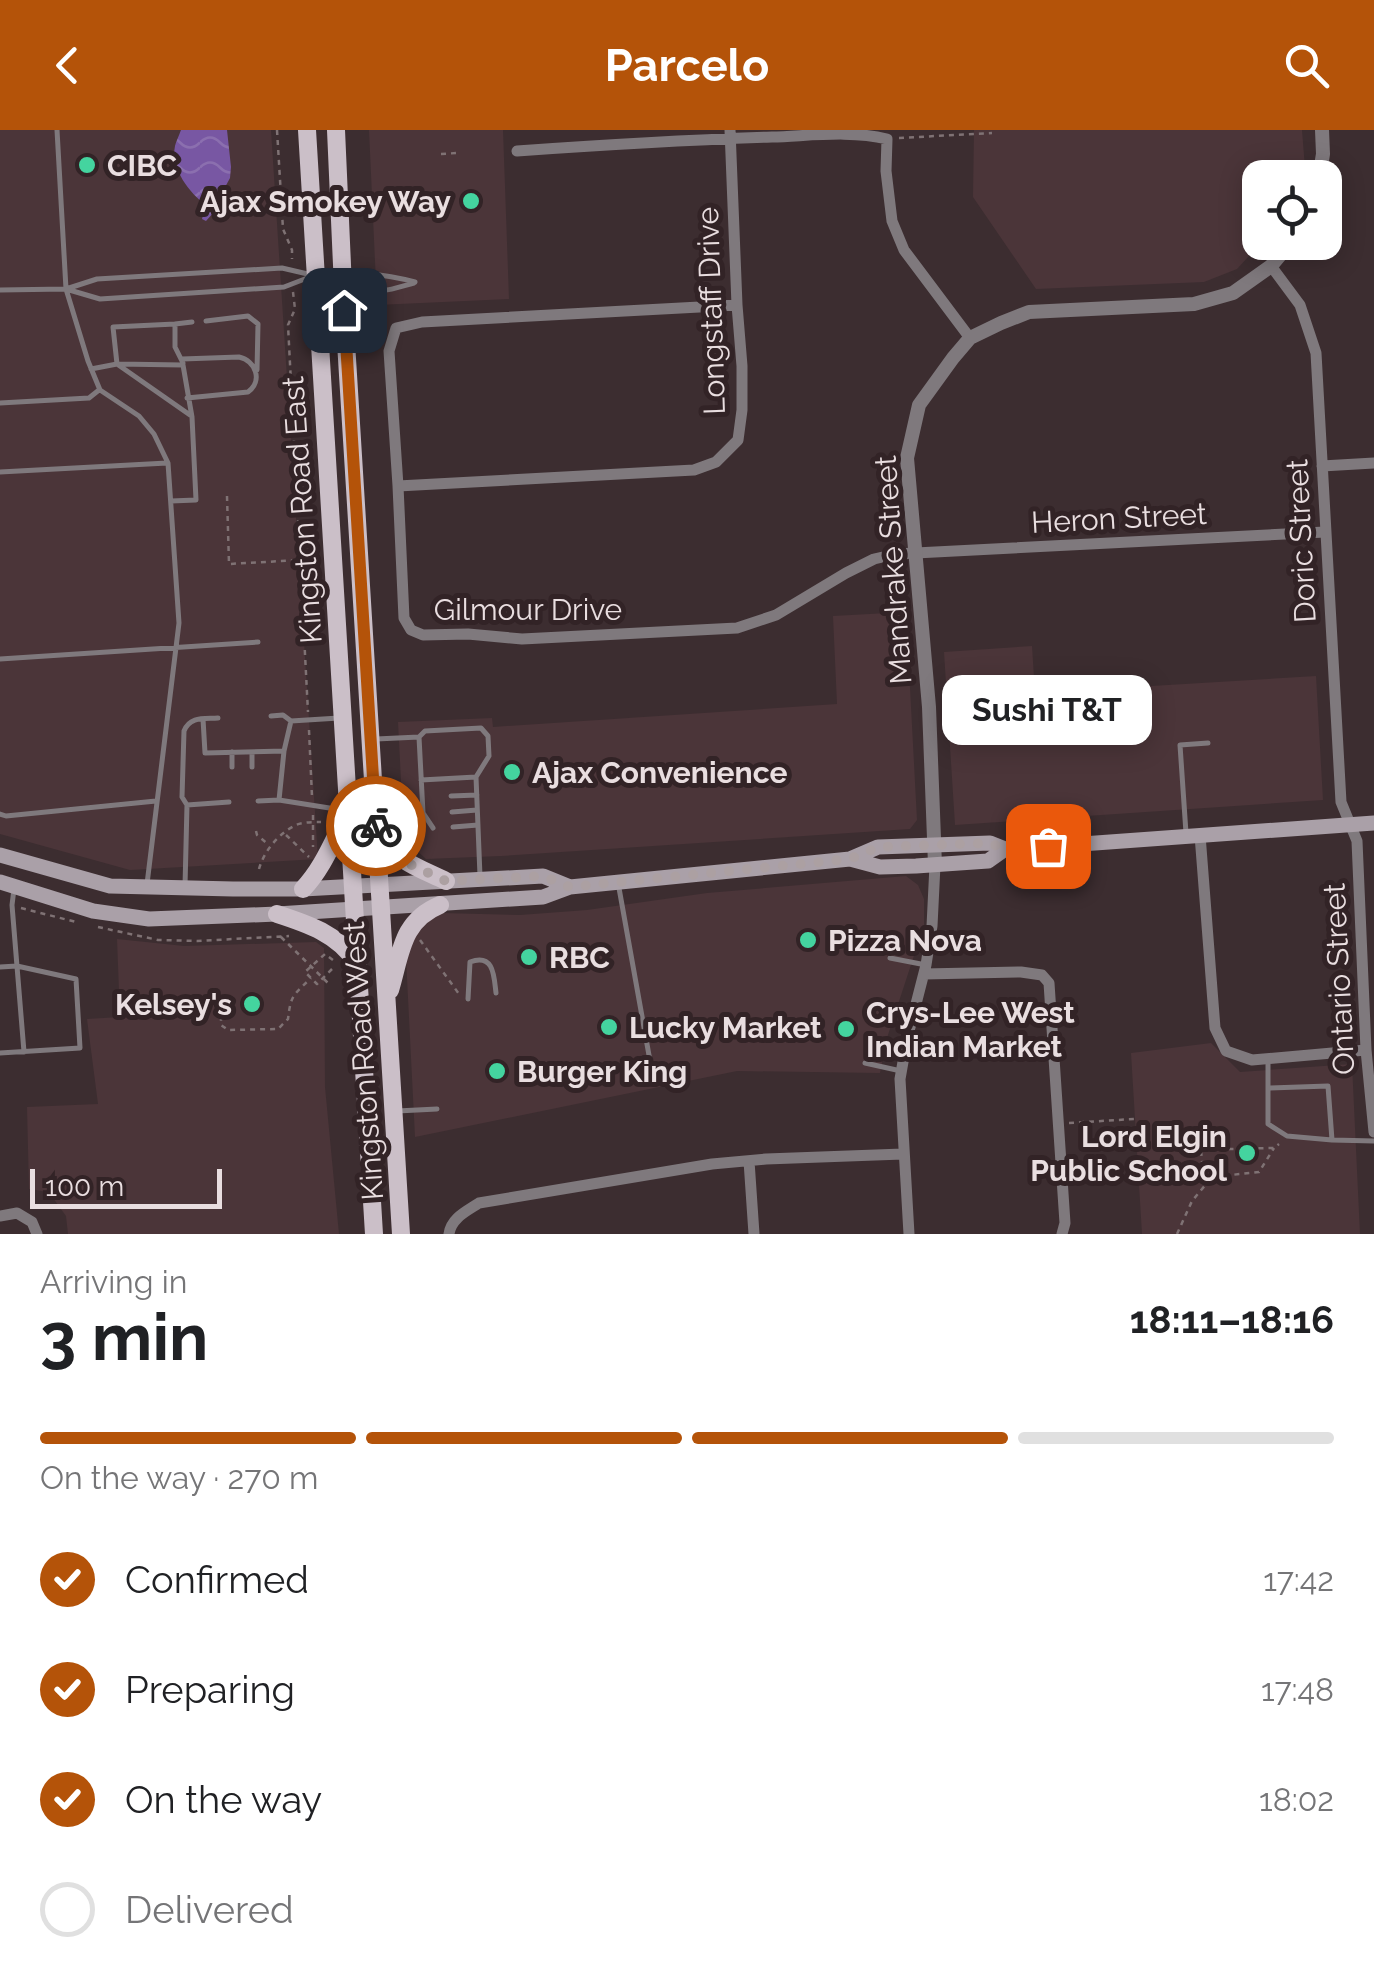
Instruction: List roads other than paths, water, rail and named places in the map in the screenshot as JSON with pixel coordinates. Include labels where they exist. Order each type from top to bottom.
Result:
[{"type":"main road","name":"Kingston Road East","points":[[307,130],[353,886]]},
{"type":"main road","name":"Kingston Road East","points":[[336,130],[380,884]]},
{"type":"main road","points":[[303,889],[325,860],[349,811]]},
{"type":"main road","points":[[376,821],[387,845],[405,862],[446,881]]},
{"type":"main road","points":[[7,884],[93,911],[149,919],[277,914],[543,898],[570,887],[850,859],[878,847],[990,843],[1005,849],[1374,823]]},
{"type":"main road","points":[[850,859],[880,867],[935,865],[988,861],[1005,849]]},
{"type":"main road","points":[[0,855],[110,886],[303,889],[543,876],[570,887]]},
{"type":"main road","name":"Kingston Road West","points":[[380,884],[401,1234]]},
{"type":"main road","name":"Kingston Road West","points":[[353,886],[374,1234]]},
{"type":"main road","points":[[387,1000],[408,930],[425,911],[440,905]]},
{"type":"main road","points":[[277,914],[306,923],[337,940],[356,962]]},
{"type":"street","points":[[1322,130],[1322,160]]},
{"type":"street","points":[[518,151],[731,134],[868,134],[887,139],[892,221],[904,250],[970,338]]},
{"type":"street","name":"Longstaff Drive","points":[[398,486],[694,470],[716,462],[738,440],[742,366],[731,134]]},
{"type":"street","name":"Mandrake Street","points":[[935,865],[930,707],[907,458],[920,405],[970,338],[1029,312],[1194,304],[1233,293],[1276,260]]},
{"type":"street","name":"Doric Street","points":[[1271,266],[1300,305],[1316,353],[1341,802],[1350,824]]},
{"type":"street","name":"Gilmour Drive","points":[[738,306],[422,322],[396,328],[388,351],[404,618],[411,630],[423,635],[522,639],[737,628],[776,615],[874,560],[916,554]]},
{"type":"street","points":[[1322,466],[1374,463]]},
{"type":"street","name":"Heron Street","points":[[916,554],[1325,532]]},
{"type":"street","name":"Ontario Street","points":[[1350,824],[1357,841],[1366,1050],[1374,1132]]},
{"type":"street","points":[[1193,836],[1214,1028],[1226,1051],[1252,1060],[1366,1050]]},
{"type":"street","points":[[909,1234],[902,1071],[906,1039],[925,970],[935,865]]},
{"type":"street","points":[[925,970],[1021,972],[1042,975],[1049,983],[1065,1224],[1062,1234]]},
{"type":"street","points":[[449,1234],[457,1217],[479,1203],[712,1164],[903,1154]]},
{"type":"street","points":[[749,1161],[754,1234]]},
{"type":"street","points":[[0,1216],[17,1213],[32,1222],[37,1234]]},
{"type":"lane","points":[[57,130],[66,289],[91,370],[100,390],[140,416],[168,462],[179,623],[147,887]]},
{"type":"lane","points":[[0,290],[66,289],[98,279],[282,268],[315,275]]},
{"type":"lane","points":[[66,289],[100,299],[284,286],[315,275],[344,273],[387,274],[416,282],[388,290],[366,290],[344,273]]},
{"type":"lane","points":[[188,398],[248,392],[257,378],[258,324],[248,316],[206,321]]},
{"type":"lane","points":[[192,322],[113,327],[117,364],[192,417]]},
{"type":"lane","points":[[171,501],[196,500],[192,417],[182,362],[175,347],[175,324]]},
{"type":"lane","points":[[91,370],[117,364],[240,357],[248,359],[257,378]]},
{"type":"lane","points":[[0,403],[88,398],[100,390]]},
{"type":"lane","points":[[0,472],[168,462]]},
{"type":"lane","points":[[0,658],[258,642]]},
{"type":"lane","points":[[271,716],[283,715],[291,722],[343,718]]},
{"type":"lane","points":[[185,888],[184,731],[192,720],[218,718]]},
{"type":"lane","points":[[203,719],[204,752],[284,751]]},
{"type":"lane","points":[[279,800],[291,722]]},
{"type":"lane","points":[[371,740],[419,736],[425,731],[481,728],[488,736],[489,756],[476,777],[480,879]]},
{"type":"lane","points":[[419,736],[422,813],[433,828]]},
{"type":"lane","points":[[1193,836],[1180,745],[1208,743]]},
{"type":"lane","points":[[232,752],[232,768]]},
{"type":"lane","points":[[252,752],[252,767]]},
{"type":"lane","points":[[421,780],[476,777]]},
{"type":"lane","points":[[451,796],[476,795]]},
{"type":"lane","points":[[422,798],[431,798]]},
{"type":"lane","points":[[258,800],[349,811]]},
{"type":"lane","points":[[0,814],[158,801]]},
{"type":"lane","points":[[187,804],[229,802]]},
{"type":"lane","points":[[452,812],[477,810]]},
{"type":"lane","points":[[376,821],[432,813]]},
{"type":"lane","points":[[453,827],[478,825]]},
{"type":"lane","points":[[618,882],[652,1072]]},
{"type":"lane","points":[[7,884],[24,1052]]},
{"type":"lane","points":[[890,958],[925,970]]},
{"type":"lane","points":[[465,999],[470,962],[478,959],[486,960],[494,972],[496,993]]},
{"type":"lane","points":[[0,967],[17,966],[76,978],[80,1048],[0,1054]]},
{"type":"lane","points":[[1268,1058],[1268,1124],[1287,1136],[1374,1140]]},
{"type":"lane","points":[[865,1063],[902,1071]]},
{"type":"lane","points":[[1270,1088],[1328,1086],[1332,1140]]},
{"type":"lane","points":[[394,1111],[437,1109]]},
{"type":"water","points":[[181,130],[227,130],[231,167],[230,178],[217,202],[224,217],[221,219],[214,212],[206,221],[202,219],[206,205],[178,171],[174,154]]},
{"type":"place","name":"CIBC","points":[[87,165]]},
{"type":"place","name":"Ajax Smokey Way","points":[[471,201]]},
{"type":"place","name":"Ajax Convenience","points":[[512,772]]},
{"type":"place","name":"Sushi T&T","points":[[1048,846]]},
{"type":"place","name":"Pizza Nova","points":[[808,940]]},
{"type":"place","name":"RBC","points":[[529,957]]},
{"type":"place","name":"Kelsey's","points":[[252,1004]]},
{"type":"place","name":"Lucky Market","points":[[609,1027]]},
{"type":"place","name":"Crys-Lee West Indian Market","points":[[846,1029]]},
{"type":"place","name":"Burger King","points":[[497,1071]]},
{"type":"place","name":"Lord Elgin Public School","points":[[1247,1153]]}]
